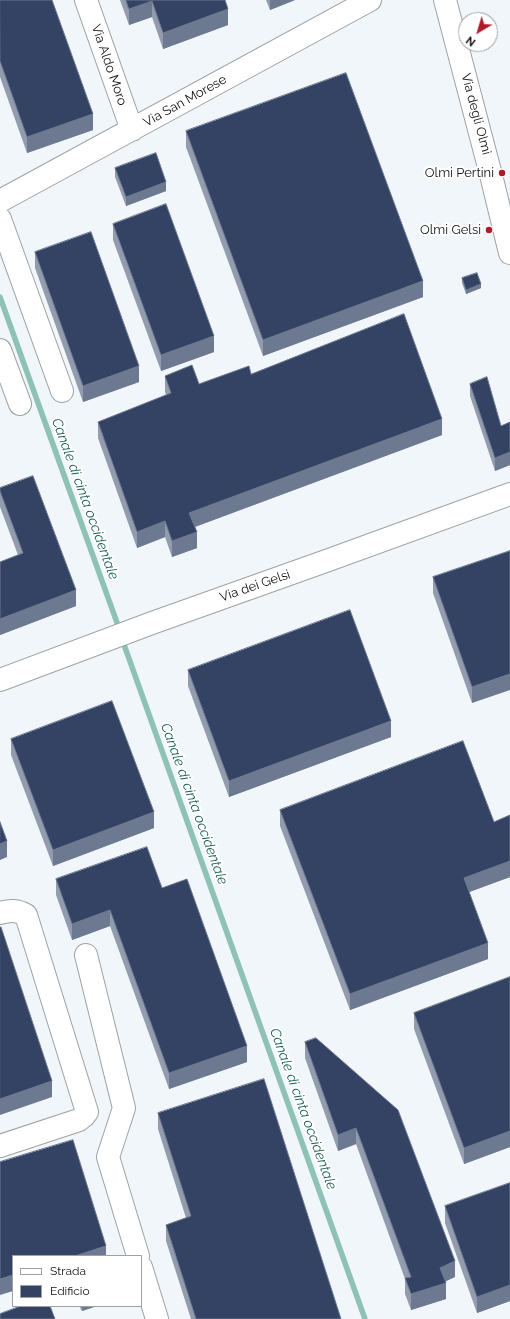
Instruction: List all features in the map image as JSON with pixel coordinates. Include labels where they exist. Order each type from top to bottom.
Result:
[{"type":"street","name":"Via Aldo Moro","points":[[86,0],[132,130]]},
{"type":"street","name":"Via San Morese","points":[[0,201],[370,0]]},
{"type":"street","name":"Via degli Olmi","points":[[446,0],[492,174],[510,253]]},
{"type":"street","points":[[0,219],[62,391]]},
{"type":"street","points":[[0,350],[20,404]]},
{"type":"street","name":"Via dei Gelsi","points":[[0,680],[152,623],[510,494]]},
{"type":"street","points":[[0,913],[8,910],[20,912],[26,915],[87,1112],[79,1120],[0,1146]]},
{"type":"street","points":[[86,955],[124,1108],[108,1157],[138,1255]]},
{"type":"street","points":[[142,1270],[157,1319]]},
{"type":"building","points":[[0,0],[52,0],[93,114],[27,137],[0,61]]},
{"type":"building","points":[[126,0],[225,0],[228,9],[163,33],[152,1],[129,9]]},
{"type":"building","points":[[346,73],[423,281],[263,340],[186,131]]},
{"type":"building","points":[[156,153],[166,182],[126,197],[115,168]]},
{"type":"building","points":[[166,204],[214,336],[161,355],[113,224]]},
{"type":"building","points":[[91,232],[139,366],[83,386],[35,252]]},
{"type":"building","points":[[477,273],[481,284],[466,290],[462,278]]},
{"type":"building","points":[[404,314],[442,419],[189,513],[197,532],[172,541],[165,521],[137,532],[98,422],[171,393],[165,376],[192,365],[199,384],[249,366],[251,374]]},
{"type":"building","points":[[487,377],[501,426],[510,422],[510,452],[495,458],[470,384]]},
{"type":"building","points":[[33,476],[76,590],[0,619],[0,562],[23,553],[0,488]]},
{"type":"building","points":[[510,551],[510,674],[472,687],[433,577]]},
{"type":"building","points":[[350,610],[391,721],[229,781],[188,670]]},
{"type":"building","points":[[112,701],[154,812],[53,850],[11,739]]},
{"type":"building","points":[[463,741],[494,822],[510,815],[510,861],[464,878],[488,943],[350,994],[280,810]]},
{"type":"building","points":[[0,822],[7,841],[0,844]]},
{"type":"building","points":[[147,847],[162,888],[187,879],[247,1046],[169,1073],[110,910],[72,924],[56,879]]},
{"type":"building","points":[[0,927],[52,1081],[0,1099]]},
{"type":"building","points":[[510,977],[510,1131],[464,1148],[414,1013]]},
{"type":"building","points":[[316,1038],[398,1110],[455,1261],[440,1268],[446,1283],[411,1294],[405,1278],[411,1277],[356,1128],[338,1135],[305,1042]]},
{"type":"building","points":[[264,1079],[341,1319],[196,1319],[166,1225],[191,1216],[158,1113]]},
{"type":"building","points":[[73,1140],[106,1246],[78,1255],[12,1255],[12,1275],[0,1279],[0,1162]]},
{"type":"building","points":[[510,1183],[510,1285],[477,1297],[445,1206]]},
{"type":"building","points":[[18,1307],[50,1307],[55,1319],[0,1319],[0,1314]]},
{"type":"waterway","name":"Canale di cinta occidentale","points":[[0,297],[120,631]]},
{"type":"waterway","name":"Canale di cinta occidentale","points":[[122,639],[365,1319]]},
{"type":"place","name":"Olmi Pertini","points":[[502,173]]},
{"type":"place","name":"Olmi Gelsi","points":[[489,230]]}]
